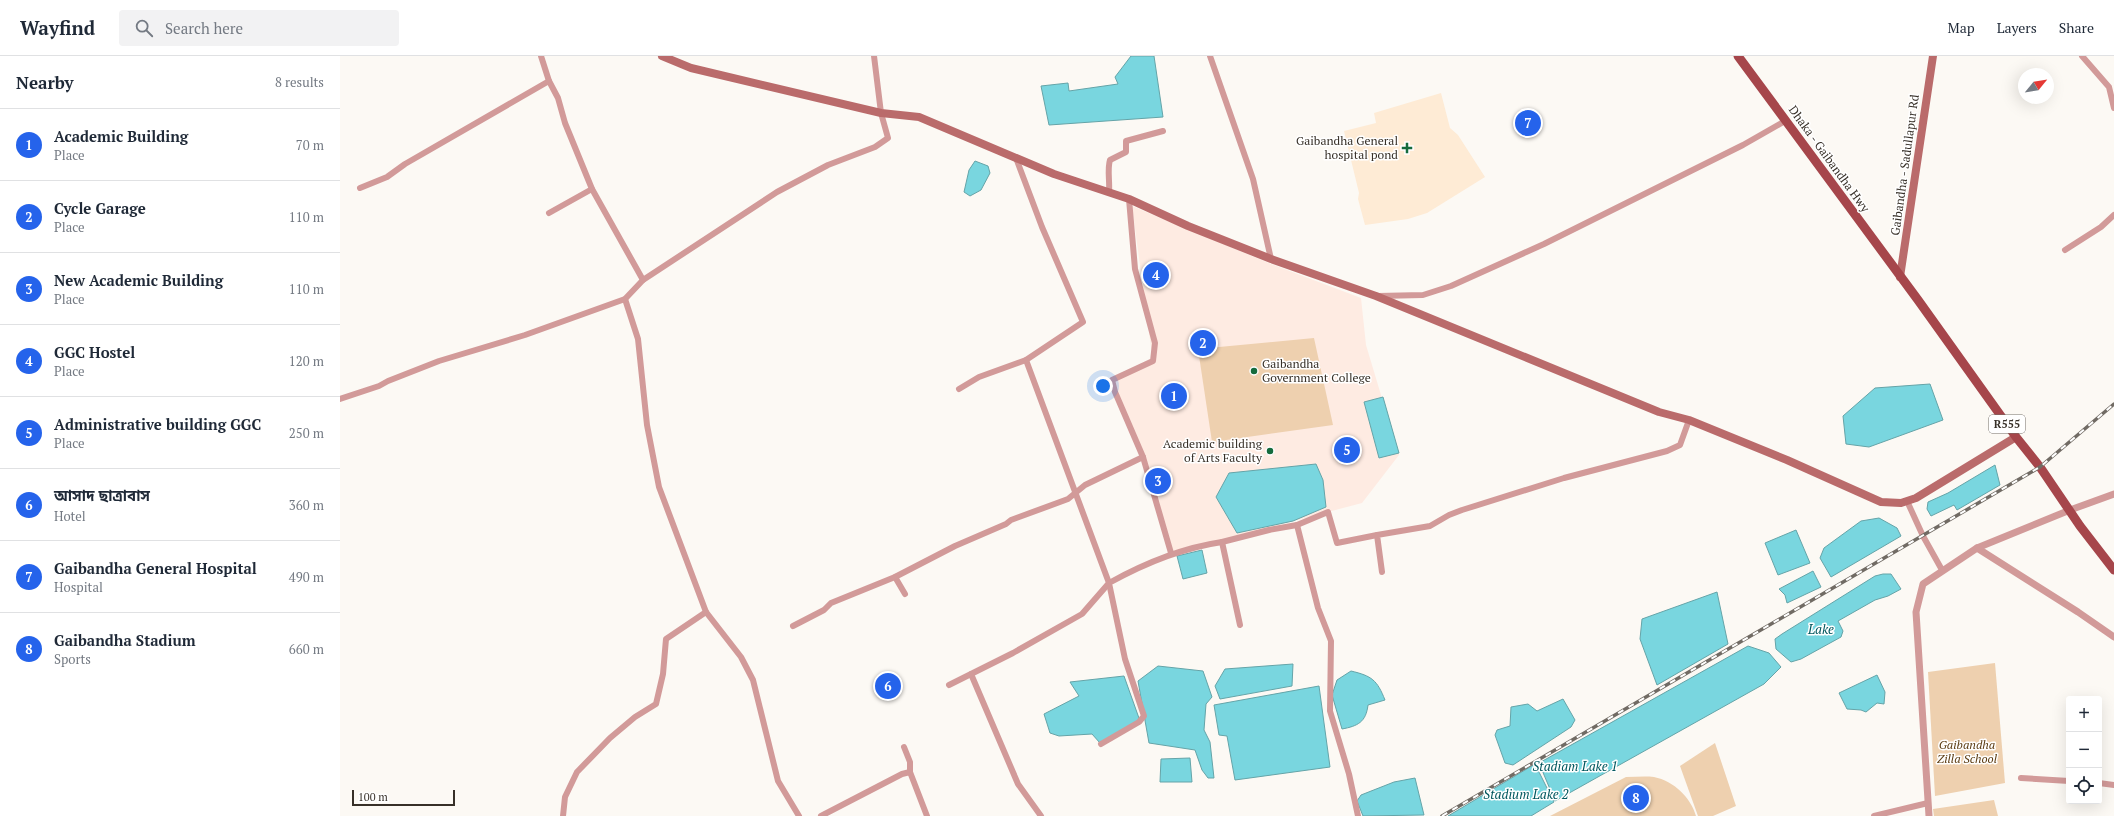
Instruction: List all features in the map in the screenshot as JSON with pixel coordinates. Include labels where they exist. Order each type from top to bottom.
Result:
[{"type":"main road","points":[[662,56],[691,68],[881,113],[919,118],[1054,174],[1129,199],[1188,226],[1271,259],[1376,296],[1659,412],[1689,420],[1787,460],[1881,502],[1902,503],[1916,498],[2016,437]]},
{"type":"main road","name":"Dhaka - Gaibandha Hwy","points":[[1738,56],[1900,277]]},
{"type":"main road","name":"Gaibandha - Sadullapur Rd","points":[[1900,277],[1933,56]]},
{"type":"main road","name":"R555","points":[[1900,277],[2114,570]]},
{"type":"street","points":[[541,56],[549,82],[558,98],[565,123],[592,189],[643,280]]},
{"type":"street","points":[[340,399],[379,386],[439,361],[525,335],[626,299],[643,280],[777,192],[828,165],[876,146],[888,138],[881,113],[874,56]]},
{"type":"street","points":[[1211,56],[1253,179],[1271,259]]},
{"type":"street","points":[[2082,56],[2109,87],[2114,108]]},
{"type":"street","points":[[2109,87],[2114,81]]},
{"type":"street","points":[[360,188],[387,177],[405,164],[549,82]]},
{"type":"street","points":[[1376,296],[1423,295],[1451,286],[1544,244],[1743,145],[1785,121]]},
{"type":"street","points":[[1109,192],[1111,180],[1109,163],[1110,160],[1126,152],[1126,141],[1163,131]]},
{"type":"street","points":[[959,389],[979,377],[1026,360],[1083,322],[1042,227],[1016,158]]},
{"type":"street","points":[[549,213],[592,189]]},
{"type":"street","points":[[1129,199],[1135,269],[1155,343],[1153,361],[1112,380],[1115,392],[1143,458],[1171,553]]},
{"type":"street","points":[[2065,250],[2101,227],[2114,215]]},
{"type":"street","points":[[626,299],[638,339],[647,425],[659,487],[706,612],[741,657],[753,680],[778,781],[799,816]]},
{"type":"street","points":[[1026,360],[1077,492],[1109,583],[1125,659],[1144,716],[1139,722],[1101,744]]},
{"type":"street","points":[[949,685],[1013,653],[1082,614],[1109,583],[1138,567],[1171,553],[1297,525],[1328,512],[1337,543],[1430,526],[1449,515],[1462,510],[1564,478],[1667,451],[1680,445],[1689,420]]},
{"type":"street","points":[[793,626],[824,610],[831,603],[895,577],[955,546],[1006,524],[1011,520],[1068,499],[1085,485],[1143,458]]},
{"type":"street","points":[[1929,816],[1916,612],[1923,584],[1977,548],[2070,510],[2114,494]]},
{"type":"street","points":[[1907,501],[1923,536],[1942,570]]},
{"type":"street","points":[[1297,525],[1318,608],[1331,640],[1330,711],[1349,774],[1358,816]]},
{"type":"street","points":[[1377,535],[1382,572]]},
{"type":"street","points":[[1222,542],[1240,625]]},
{"type":"street","points":[[1977,548],[2078,612],[2114,637]]},
{"type":"street","points":[[895,577],[905,594]]},
{"type":"street","points":[[563,816],[565,797],[577,772],[610,738],[635,717],[656,704],[663,674],[666,640],[706,612]]},
{"type":"street","points":[[971,674],[1018,784],[1041,816]]},
{"type":"street","points":[[904,747],[910,762],[910,772],[927,816]]},
{"type":"street","points":[[821,816],[850,799],[902,774],[910,772]]},
{"type":"street","points":[[2021,778],[2066,781]]},
{"type":"street","points":[[2102,783],[2114,785]]},
{"type":"street","points":[[1874,816],[1928,803]]},
{"type":"shaded area","name":"Gaibandha General hospital pond","points":[[1441,93],[1450,128],[1458,135],[1485,177],[1427,213],[1408,219],[1365,225],[1344,131],[1376,123],[1374,113]]},
{"type":"shaded area","name":"Gaibandha Government College","points":[[1132,206],[1269,263],[1361,298],[1366,345],[1399,455],[1362,503],[1172,553],[1146,458],[1113,380],[1153,362]]},
{"type":"green space","points":[[1314,338],[1333,425],[1212,442],[1198,349]]},
{"type":"green space","name":"Gaibandha Zilla School","points":[[1995,663],[2005,783],[1935,796],[1928,672]]},
{"type":"green space","points":[[1715,743],[1736,806],[1713,816],[1698,816],[1680,766]]},
{"type":"green space","points":[[1626,777],[1654,777],[1668,782],[1681,791],[1686,797],[1694,809],[1696,816],[1550,816]]},
{"type":"green space","points":[[1994,800],[1998,816],[1934,816],[1933,809]]},
{"type":"water","points":[[1131,56],[1154,56],[1163,117],[1049,125],[1041,86],[1068,83],[1069,91],[1118,84],[1115,77]]},
{"type":"water","points":[[975,161],[988,166],[990,173],[981,190],[970,196],[964,192],[969,170]]},
{"type":"water","points":[[1930,384],[1943,420],[1869,447],[1846,444],[1843,416],[1875,388]]},
{"type":"water","points":[[1383,397],[1399,453],[1379,458],[1364,402]]},
{"type":"water","points":[[1316,464],[1323,480],[1326,507],[1293,521],[1237,533],[1216,497],[1229,473]]},
{"type":"water","points":[[1995,465],[2000,485],[1957,510],[1954,505],[1931,516],[1927,509],[1928,502],[1948,493]]},
{"type":"water","points":[[1879,518],[1897,528],[1901,536],[1831,577],[1820,558],[1824,548],[1861,521]]},
{"type":"water","points":[[1796,530],[1810,563],[1778,575],[1765,543]]},
{"type":"water","points":[[1202,550],[1207,573],[1183,579],[1177,556]]},
{"type":"water","points":[[1813,571],[1821,587],[1787,603],[1785,595],[1779,589]]},
{"type":"water","name":"Lake","points":[[1891,574],[1901,589],[1888,596],[1875,600],[1838,621],[1843,631],[1841,637],[1801,659],[1791,662],[1776,649],[1775,639],[1782,634],[1875,576]]},
{"type":"water","points":[[1717,592],[1728,644],[1657,685],[1640,639],[1642,619]]},
{"type":"water","name":"Stadiam Lake 1","points":[[1748,646],[1769,653],[1781,667],[1764,684],[1555,801],[1539,763]]},
{"type":"water","points":[[1293,664],[1292,686],[1220,699],[1215,686],[1225,669]]},
{"type":"water","points":[[1158,666],[1203,671],[1212,697],[1206,704],[1204,730],[1210,742],[1214,778],[1208,778],[1202,770],[1195,750],[1149,743],[1138,681]]},
{"type":"water","points":[[1351,671],[1369,677],[1373,680],[1385,700],[1368,705],[1365,716],[1357,725],[1342,729],[1332,695],[1337,680]]},
{"type":"water","points":[[1877,675],[1885,692],[1884,704],[1877,703],[1866,712],[1847,709],[1839,693]]},
{"type":"water","points":[[1124,676],[1140,721],[1100,743],[1092,734],[1059,736],[1050,733],[1044,714],[1079,696],[1070,682]]},
{"type":"water","points":[[1319,686],[1330,767],[1235,780],[1227,736],[1219,735],[1214,705]]},
{"type":"water","points":[[1563,699],[1575,720],[1571,727],[1513,765],[1505,763],[1495,735],[1497,730],[1510,726],[1511,707],[1528,704],[1537,711]]},
{"type":"water","points":[[1190,758],[1192,782],[1160,782],[1161,759]]},
{"type":"water","name":"Stadium Lake 2","points":[[1535,764],[1554,802],[1531,816],[1448,816]]},
{"type":"water","points":[[1415,778],[1424,815],[1363,816],[1357,801],[1361,795],[1394,782]]},
{"type":"railway","points":[[1442,816],[2040,467],[2114,404]]},
{"type":"place","name":"Gaibandha General Hospital","points":[[1528,123]]},
{"type":"place","name":"Gaibandha General hospital pond","points":[[1407,148]]},
{"type":"place","name":"GGC Hostel","points":[[1156,275]]},
{"type":"place","name":"Cycle Garage","points":[[1203,343]]},
{"type":"place","name":"Gaibandha Government College","points":[[1254,371]]},
{"type":"place","name":"Academic Building","points":[[1174,396]]},
{"type":"place","name":"Administrative building GGC","points":[[1347,450]]},
{"type":"place","name":"Academic building of Arts Faculty","points":[[1270,451]]},
{"type":"place","name":"New Academic Building","points":[[1158,481]]},
{"type":"place","name":"আসাদ ছাত্রাবাস","points":[[888,686]]},
{"type":"place","name":"Gaibandha Stadium","points":[[1636,798]]}]
